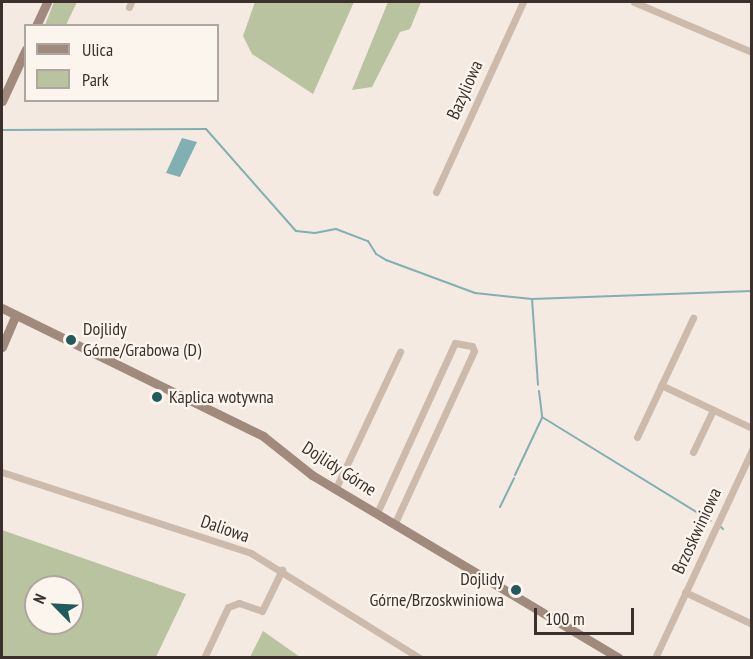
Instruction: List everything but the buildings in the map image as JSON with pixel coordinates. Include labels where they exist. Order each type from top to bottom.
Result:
[{"type":"street","points":[[37,24],[47,2]]},
{"type":"street","name":"Bazyliowa","points":[[436,192],[523,2]]},
{"type":"street","points":[[634,2],[752,52]]},
{"type":"street","points":[[2,100],[24,53]]},
{"type":"street","name":"Dojlidy Górne","points":[[2,308],[263,436],[335,490],[395,523],[619,657]]},
{"type":"street","points":[[2,347],[15,316]]},
{"type":"street","points":[[637,437],[693,318]]},
{"type":"street","points":[[377,513],[455,343],[472,346],[474,351],[395,523]]},
{"type":"street","points":[[335,490],[400,352]]},
{"type":"street","points":[[662,385],[752,428]]},
{"type":"street","points":[[693,452],[713,410]]},
{"type":"street","name":"Brzoskwiniowa","points":[[655,657],[752,450]]},
{"type":"street","name":"Daliowa","points":[[2,472],[251,553],[282,570],[408,654],[420,657]]},
{"type":"street","points":[[204,657],[228,607],[239,603],[262,611],[282,570]]},
{"type":"street","points":[[686,592],[752,624]]},
{"type":"green space","points":[[54,2],[77,2],[66,24],[45,24]]},
{"type":"green space","points":[[255,2],[354,2],[313,94],[252,54],[243,36]]},
{"type":"green space","points":[[388,2],[421,2],[410,29],[400,32],[372,87],[352,90]]},
{"type":"green space","points":[[2,530],[186,594],[156,657],[2,657]]},
{"type":"green space","points":[[263,631],[300,657],[250,657]]},
{"type":"water","points":[[182,138],[197,142],[180,177],[166,173]]},
{"type":"waterway","points":[[2,130],[206,129],[296,231],[315,233],[336,229],[368,241],[376,254],[386,260],[475,293],[532,299],[752,291]]},
{"type":"waterway","points":[[532,299],[538,385]]},
{"type":"waterway","points":[[539,391],[542,417],[711,521]]},
{"type":"waterway","points":[[515,475],[542,418]]},
{"type":"waterway","points":[[500,507],[514,478]]},
{"type":"place","name":"Dojlidy Górne/Grabowa (D)","points":[[71,340]]},
{"type":"place","name":"Kaplica wotywna","points":[[157,397]]},
{"type":"place","name":"Dojlidy Górne/Brzoskwiniowa","points":[[516,590]]}]
